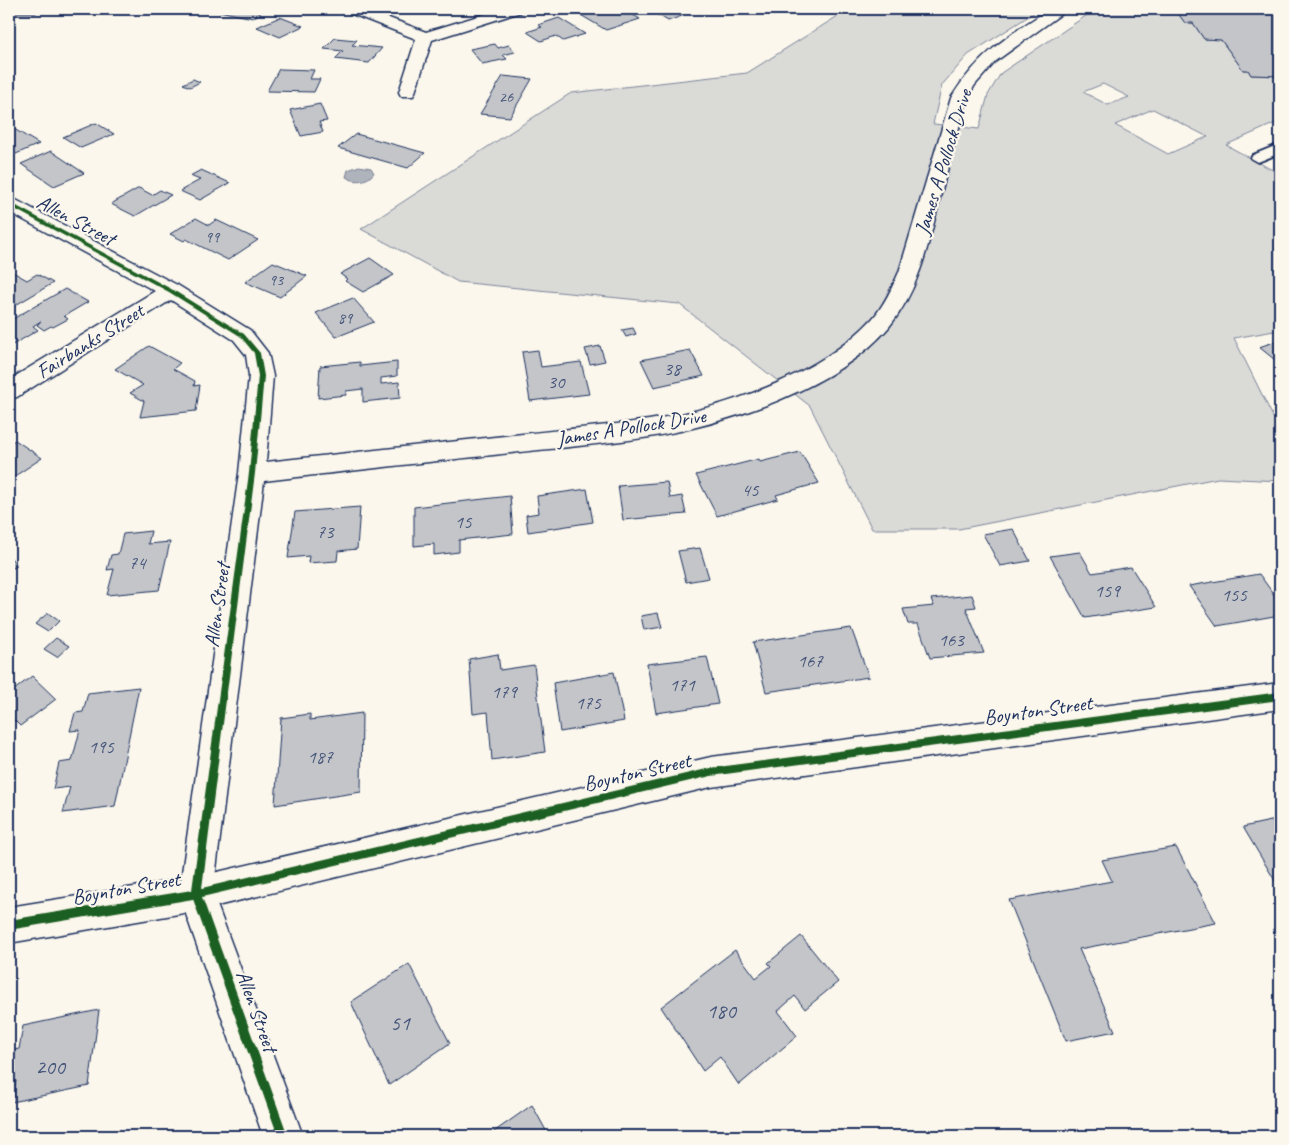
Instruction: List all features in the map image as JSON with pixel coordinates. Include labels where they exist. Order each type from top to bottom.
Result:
[{"type":"street","points":[[352,9],[425,37],[516,9]]},
{"type":"street","name":"James A Pollock Drive","points":[[252,473],[650,428],[700,419],[741,406],[786,387],[833,362],[864,338],[884,319],[899,295],[912,268],[959,98],[968,81],[995,53],[1060,9]]},
{"type":"street","points":[[407,92],[425,37]]},
{"type":"street","name":"Allen Street","points":[[9,204],[171,291],[242,335],[257,354],[261,376],[252,473],[196,894],[283,1136]]},
{"type":"street","name":"Fairbanks Street","points":[[9,392],[171,291]]},
{"type":"street","name":"Boynton Street","points":[[9,925],[196,894],[711,772],[1280,696]]},
{"type":"lane","points":[[1258,158],[1280,148]]},
{"type":"shaded area","points":[[849,9],[1040,9],[968,55],[942,85],[933,124],[979,129],[988,95],[1001,73],[1096,9],[1183,9],[1185,12],[1178,12],[1185,23],[1193,23],[1204,39],[1221,40],[1243,70],[1248,70],[1251,75],[1280,76],[1280,121],[1226,145],[1280,174],[1280,330],[1234,338],[1280,431],[1280,481],[1218,478],[959,529],[872,529],[810,406],[679,304],[458,282],[361,229],[571,93],[747,73]],"holes":[[[1103,84],[1129,97],[1108,105],[1083,92]],[[1153,109],[1208,137],[1168,154],[1115,125]]]},
{"type":"shaded area","points":[[359,166],[371,168],[374,173],[361,181],[346,177],[348,170]]},
{"type":"building","points":[[9,9],[40,9],[36,13],[9,13]]},
{"type":"building","points":[[209,9],[266,9],[253,18]]},
{"type":"building","points":[[595,9],[602,11],[623,9],[640,19],[606,30],[579,14]]},
{"type":"building","points":[[648,9],[671,9],[682,16],[668,21]]},
{"type":"building","points":[[1183,9],[1280,9],[1280,76],[1251,75],[1248,70],[1243,70],[1221,40],[1204,39],[1193,23],[1185,23],[1177,12],[1185,12]]},
{"type":"building","points":[[280,17],[303,26],[280,37],[257,27]]},
{"type":"building","points":[[559,18],[585,34],[563,41],[556,36],[541,41],[527,32],[542,27],[538,25]]},
{"type":"building","points":[[335,38],[357,40],[352,45],[382,48],[369,63],[335,59],[343,51],[324,49]]},
{"type":"building","points":[[495,44],[498,48],[509,45],[515,52],[503,55],[507,59],[482,64],[470,49]]},
{"type":"building","points":[[279,69],[314,70],[310,79],[320,79],[314,92],[267,91]]},
{"type":"building","points":[[503,76],[532,79],[510,117],[480,114]]},
{"type":"building","points":[[193,79],[200,82],[190,87],[183,84]]},
{"type":"building","points":[[320,104],[327,121],[319,122],[323,132],[301,136],[290,110]]},
{"type":"building","points":[[96,123],[114,134],[81,148],[63,137]]},
{"type":"building","points":[[9,126],[39,144],[9,157]]},
{"type":"building","points":[[356,134],[425,153],[408,168],[338,148]]},
{"type":"building","points":[[51,151],[84,173],[54,186],[21,164]]},
{"type":"building","points":[[201,170],[230,183],[200,200],[180,191],[200,180],[190,176]]},
{"type":"building","points":[[139,188],[152,195],[160,190],[171,195],[135,216],[111,204]]},
{"type":"building","points":[[196,218],[209,225],[216,220],[258,240],[228,260],[186,239],[184,241],[170,234]]},
{"type":"building","points":[[370,258],[394,275],[363,292],[345,281],[347,279],[340,274]]},
{"type":"building","points":[[273,262],[307,276],[280,297],[245,282]]},
{"type":"building","points":[[9,270],[27,280],[37,274],[53,283],[9,309]]},
{"type":"building","points":[[65,289],[88,302],[64,316],[68,319],[53,327],[51,326],[44,330],[37,325],[41,321],[33,326],[38,330],[9,347],[9,321]]},
{"type":"building","points":[[353,298],[374,322],[336,337],[316,313]]},
{"type":"building","points":[[633,328],[636,334],[626,337],[622,330]]},
{"type":"building","points":[[1280,340],[1280,364],[1259,347]]},
{"type":"building","points":[[149,346],[180,363],[173,369],[195,381],[194,386],[200,385],[196,411],[140,417],[144,401],[130,393],[143,385],[115,369]]},
{"type":"building","points":[[600,346],[605,361],[590,364],[585,349]]},
{"type":"building","points":[[538,350],[541,367],[581,362],[589,394],[530,401],[522,352]]},
{"type":"building","points":[[690,350],[704,376],[654,387],[641,360]]},
{"type":"building","points":[[360,362],[360,366],[397,362],[397,376],[381,378],[381,384],[399,382],[400,398],[363,402],[363,389],[346,391],[346,395],[318,398],[320,366]]},
{"type":"building","points":[[15,440],[42,458],[9,480],[9,444]]},
{"type":"building","points":[[800,452],[819,483],[776,495],[778,499],[717,516],[696,475],[759,459],[760,462]]},
{"type":"building","points":[[667,482],[670,498],[682,496],[686,514],[623,520],[618,486]]},
{"type":"building","points":[[587,489],[593,522],[528,532],[526,515],[539,513],[537,496]]},
{"type":"building","points":[[510,496],[513,534],[459,540],[459,552],[434,555],[434,544],[414,546],[414,507]]},
{"type":"building","points":[[360,507],[357,549],[338,551],[337,561],[308,563],[309,556],[288,558],[295,512]]},
{"type":"building","points":[[1013,529],[1030,561],[1000,566],[983,534]]},
{"type":"building","points":[[151,531],[148,544],[170,542],[159,590],[107,595],[114,569],[107,570],[111,555],[118,554],[123,534]]},
{"type":"building","points":[[700,548],[709,578],[686,582],[678,551]]},
{"type":"building","points":[[1080,552],[1092,573],[1131,567],[1156,607],[1085,618],[1050,556]]},
{"type":"building","points":[[9,555],[17,566],[9,570]]},
{"type":"building","points":[[1259,574],[1280,603],[1280,615],[1217,626],[1189,586]]},
{"type":"building","points":[[972,595],[976,607],[966,608],[984,653],[930,658],[918,624],[908,624],[903,609],[934,606],[931,599]]},
{"type":"building","points":[[48,613],[59,621],[48,632],[35,624]]},
{"type":"building","points":[[658,613],[662,627],[644,630],[641,616]]},
{"type":"building","points":[[851,628],[869,677],[766,692],[753,642]]},
{"type":"building","points":[[56,638],[69,646],[57,657],[44,649]]},
{"type":"building","points":[[498,654],[500,670],[534,665],[545,752],[492,760],[488,712],[473,714],[469,659]]},
{"type":"building","points":[[707,657],[718,704],[656,713],[647,664]]},
{"type":"building","points":[[614,672],[624,721],[560,732],[553,683]]},
{"type":"building","points":[[32,676],[56,699],[20,726],[9,715],[9,694]]},
{"type":"building","points":[[139,687],[115,806],[63,813],[70,787],[53,789],[59,763],[72,761],[80,730],[70,731],[75,713],[83,712],[88,693]]},
{"type":"building","points":[[362,713],[361,792],[275,805],[281,718],[310,714],[310,720]]},
{"type":"building","points":[[1280,819],[1280,889],[1243,827]]},
{"type":"building","points":[[1176,847],[1216,923],[1079,949],[1115,1031],[1066,1041],[1009,900],[1112,881],[1102,860]]},
{"type":"building","points":[[801,936],[838,982],[805,1009],[795,996],[778,1011],[797,1036],[739,1085],[720,1057],[703,1071],[661,1007],[735,950],[756,978],[771,966],[768,963]]},
{"type":"building","points":[[409,964],[450,1043],[389,1085],[351,1002]]},
{"type":"building","points":[[99,1010],[89,1086],[12,1102],[16,1081],[9,1082],[9,1051],[19,1049],[23,1026]]},
{"type":"building","points":[[532,1105],[549,1136],[488,1136]]},
{"type":"cycle path","points":[[9,204],[171,291],[242,335],[257,353],[261,376],[252,473],[196,894],[283,1136]]},
{"type":"cycle path","points":[[9,925],[196,894],[711,772],[1280,696]]}]
